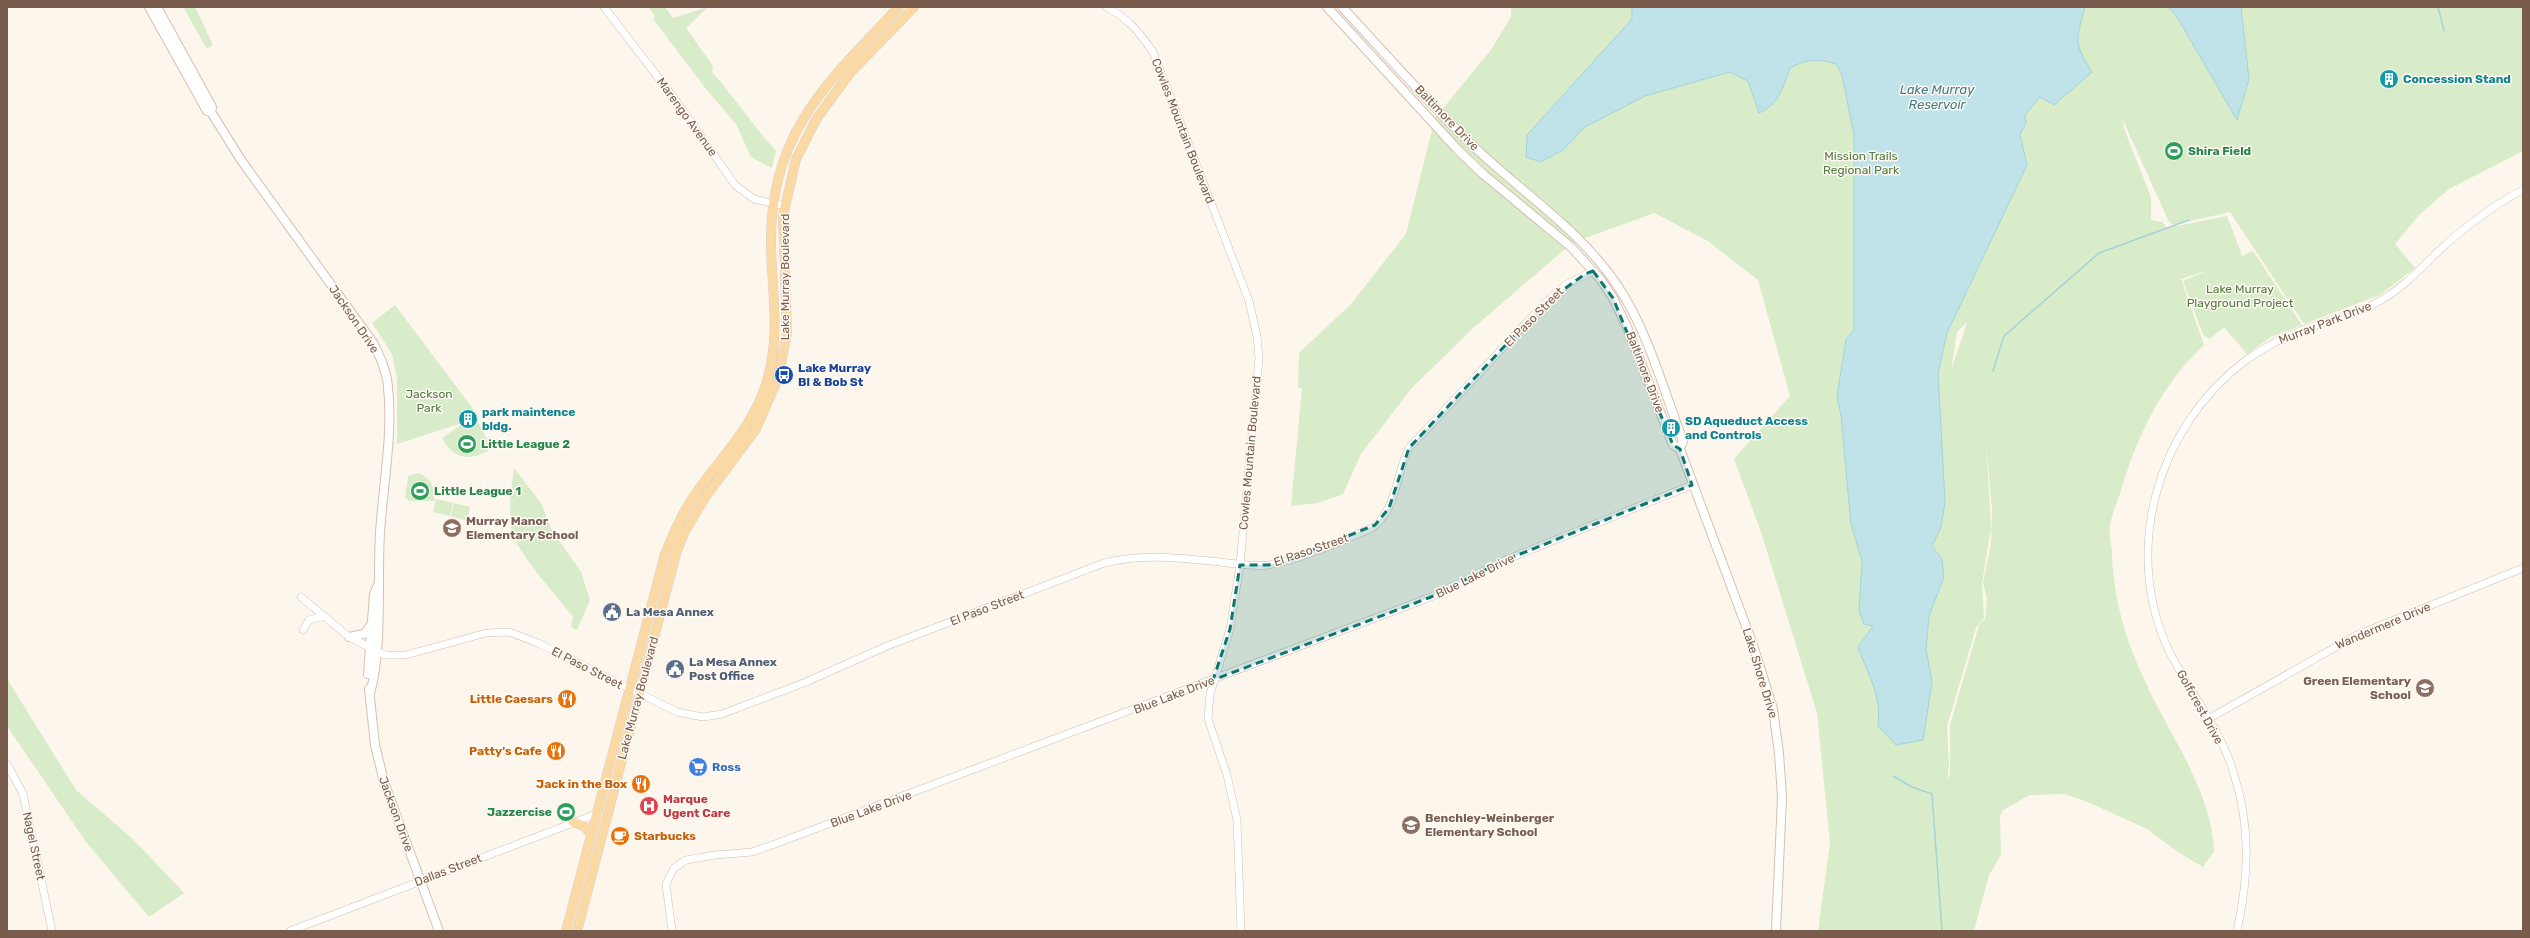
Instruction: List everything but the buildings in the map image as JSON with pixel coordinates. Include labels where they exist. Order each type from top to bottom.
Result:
[{"type":"main road","name":"Jackson Drive","points":[[149,7],[207,111],[211,112],[241,160],[374,344],[382,361],[388,386],[389,401],[378,585],[380,594],[372,650]]},
{"type":"main road","name":"Jackson Drive","points":[[157,7],[212,107],[211,112]]},
{"type":"main road","name":"Lake Murray Boulevard","points":[[566,931],[665,554],[672,536],[701,486],[741,435],[764,389],[776,332],[771,246],[774,203],[785,155],[815,101],[841,66],[899,7]]},
{"type":"main road","name":"Lake Murray Boulevard","points":[[577,931],[675,556],[685,531],[706,496],[756,429],[780,373],[788,333],[783,245],[785,206],[796,159],[817,118],[850,73],[914,7]]},
{"type":"main road","name":"Baltimore Drive","points":[[1327,7],[1467,159],[1571,248],[1593,271],[1613,298],[1629,331],[1673,445],[1680,449],[1683,441],[1637,322],[1622,294],[1604,267],[1578,239],[1466,140],[1342,7]]},
{"type":"main road","points":[[790,145],[801,149]]},
{"type":"main road","name":"Lake Shore Drive","points":[[1680,449],[1692,485],[1753,645],[1773,709],[1780,753],[1782,797],[1776,931]]},
{"type":"main road","name":"Jackson Drive","points":[[378,585],[374,594],[370,694],[374,745],[394,814],[439,931]]},
{"type":"main road","points":[[349,636],[364,634],[372,625]]},
{"type":"main road","points":[[573,822],[584,826],[591,834]]},
{"type":"street","name":"Marengo Avenue","points":[[604,7],[677,102],[735,185],[750,197],[785,206]]},
{"type":"street","name":"Cowles Mountain Boulevard","points":[[1106,7],[1122,16],[1140,33],[1153,52],[1249,301],[1257,336],[1259,358],[1240,565],[1230,630],[1213,680],[1208,719],[1227,775],[1237,820],[1241,931]]},
{"type":"street","name":"Murray Park Drive","points":[[2158,484],[2173,446],[2187,424],[2219,383],[2246,360],[2276,342],[2375,304],[2398,289],[2469,224],[2523,190]]},
{"type":"street","name":"El Paso Street","points":[[302,597],[349,636],[372,650],[385,655],[399,656],[486,633],[508,632],[538,643],[639,694],[688,716],[703,717],[722,714],[806,682],[887,646],[1104,563],[1131,557],[1157,556],[1240,565],[1268,565],[1286,561],[1375,525],[1389,508],[1403,460],[1413,443],[1545,304],[1567,284],[1593,271]]},
{"type":"street","name":"Golfcrest Drive","points":[[2158,484],[2150,526],[2148,561],[2153,601],[2170,652],[2230,760],[2243,808],[2248,863],[2244,900],[2237,931]]},
{"type":"street","name":"Blue Lake Drive","points":[[672,931],[665,893],[667,880],[671,872],[686,860],[715,855],[752,852],[776,844],[1431,597],[1503,561],[1692,485]]},
{"type":"street","name":"Wandermere Drive","points":[[2208,719],[2356,635],[2523,568]]},
{"type":"street","points":[[303,630],[310,620],[324,616]]},
{"type":"street","name":"Nagel Street","points":[[7,764],[23,794],[52,931]]},
{"type":"street","name":"Dallas Street","points":[[290,931],[597,813],[608,813]]},
{"type":"highlighted area","points":[[1593,271],[1613,298],[1673,445],[1680,449],[1692,485],[1503,561],[1431,597],[1213,680],[1230,629],[1240,565],[1268,565],[1286,561],[1375,525],[1389,508],[1409,448],[1545,303],[1585,274]]},
{"type":"green space","points":[[183,7],[195,7],[213,45],[207,49]]},
{"type":"green space","points":[[648,7],[665,7],[673,18],[708,7],[686,28],[713,66],[712,72],[776,151],[772,168],[751,157],[736,124],[706,89],[653,19],[655,16]]},
{"type":"green space","name":"Mission Trails Regional Park","points":[[1511,7],[2523,7],[2523,151],[2449,189],[2420,214],[2395,244],[2415,268],[2380,295],[2304,324],[2230,212],[2173,225],[2169,222],[2122,118],[2125,131],[2151,197],[2151,220],[2162,222],[2167,228],[2227,216],[2242,255],[2237,258],[2253,251],[2302,325],[2271,337],[2247,354],[2224,327],[2210,339],[2203,335],[2183,281],[2208,270],[2181,279],[2204,345],[2175,377],[2163,394],[2143,430],[2110,525],[2115,585],[2121,617],[2131,648],[2144,679],[2187,763],[2206,806],[2214,851],[2203,867],[2178,852],[2147,829],[2090,803],[2065,794],[2030,795],[2003,810],[2000,816],[2001,855],[1989,875],[1974,931],[1818,931],[1830,843],[1817,713],[1760,529],[1734,459],[1790,396],[1758,280],[1708,241],[1654,213],[1572,243],[1472,329],[1411,389],[1361,454],[1343,494],[1318,503],[1291,506],[1302,388],[1298,388],[1299,353],[1351,304],[1406,234],[1435,118],[1491,50],[1511,17]],"holes":[[[1967,322],[1951,371],[1957,332]],[[1986,442],[1992,509],[1991,543],[1983,583],[1987,599],[1985,619],[1979,625],[1950,725],[1950,774],[1947,780],[1949,765],[1947,726],[1976,628],[1984,618],[1982,583],[1991,528]]]},
{"type":"green space","name":"Jackson Park","points":[[395,305],[479,417],[473,420],[479,423],[491,449],[476,456],[469,457],[457,455],[452,451],[442,438],[465,422],[397,444],[397,379],[392,354],[372,323]]},
{"type":"green space","points":[[514,468],[541,503],[552,530],[581,572],[590,600],[577,630],[571,627],[573,617],[529,562],[515,540],[512,532],[510,517]]},
{"type":"green space","name":"Little League 1","points":[[418,473],[427,478],[431,484],[434,491],[435,501],[409,501],[405,497],[408,476]]},
{"type":"green space","points":[[436,499],[453,503],[450,516],[433,512]]},
{"type":"green space","points":[[454,503],[470,507],[467,521],[451,516]]},
{"type":"green space","points":[[7,674],[9,682],[76,790],[134,840],[184,893],[149,917],[86,842],[7,726]]},
{"type":"water","name":"Lake Murray Reservoir","points":[[1632,7],[2085,7],[2078,35],[2078,41],[2082,54],[2092,72],[2054,105],[2040,97],[2025,115],[2026,124],[2020,134],[2027,165],[1947,333],[1938,373],[1945,502],[1941,527],[1932,546],[1942,559],[1944,577],[1929,616],[1926,649],[1932,682],[1923,740],[1896,745],[1878,726],[1879,715],[1876,695],[1858,647],[1873,626],[1864,624],[1859,611],[1862,561],[1851,524],[1841,416],[1837,396],[1846,339],[1854,330],[1854,135],[1842,75],[1836,64],[1830,62],[1813,60],[1796,65],[1790,68],[1776,100],[1759,113],[1748,81],[1730,72],[1645,96],[1585,127],[1563,150],[1541,162],[1526,157],[1527,135],[1632,19]]},
{"type":"water","points":[[2168,7],[2241,7],[2249,79],[2237,120],[2177,17]]},
{"type":"waterway","points":[[2438,7],[2444,31]]},
{"type":"waterway","points":[[1993,371],[2004,336],[2099,253],[2189,220]]},
{"type":"waterway","points":[[1893,776],[1912,787],[1932,794],[1942,931]]},
{"type":"place","name":"Concession Stand","points":[[2389,79]]},
{"type":"place","name":"Shira Field","points":[[2174,151]]},
{"type":"place","name":"Lake Murray Bl & Bob St","points":[[784,375]]},
{"type":"place","name":"park maintence bldg.","points":[[468,419]]},
{"type":"place","name":"SD Aqueduct Access and Controls","points":[[1671,428]]},
{"type":"place","name":"Little League 2","points":[[467,444]]},
{"type":"place","name":"Little League 1","points":[[420,491]]},
{"type":"place","name":"Murray Manor Elementary School","points":[[452,528]]},
{"type":"place","name":"La Mesa Annex","points":[[612,612]]},
{"type":"place","name":"La Mesa Annex Post Office","points":[[675,669]]},
{"type":"place","name":"Green Elementary School","points":[[2425,688]]},
{"type":"place","name":"Little Caesars","points":[[567,699]]},
{"type":"place","name":"Patty's Cafe","points":[[556,751]]},
{"type":"place","name":"Ross","points":[[698,767]]},
{"type":"place","name":"Jack in the Box","points":[[641,784]]},
{"type":"place","name":"Marque Ugent Care","points":[[649,806]]},
{"type":"place","name":"Jazzercise","points":[[566,812]]},
{"type":"place","name":"Benchley-Weinberger Elementary School","points":[[1411,825]]},
{"type":"place","name":"Starbucks","points":[[620,836]]},
{"type":"park label","name":"Lake Murray Playground Project","points":[[2240,296]]}]
